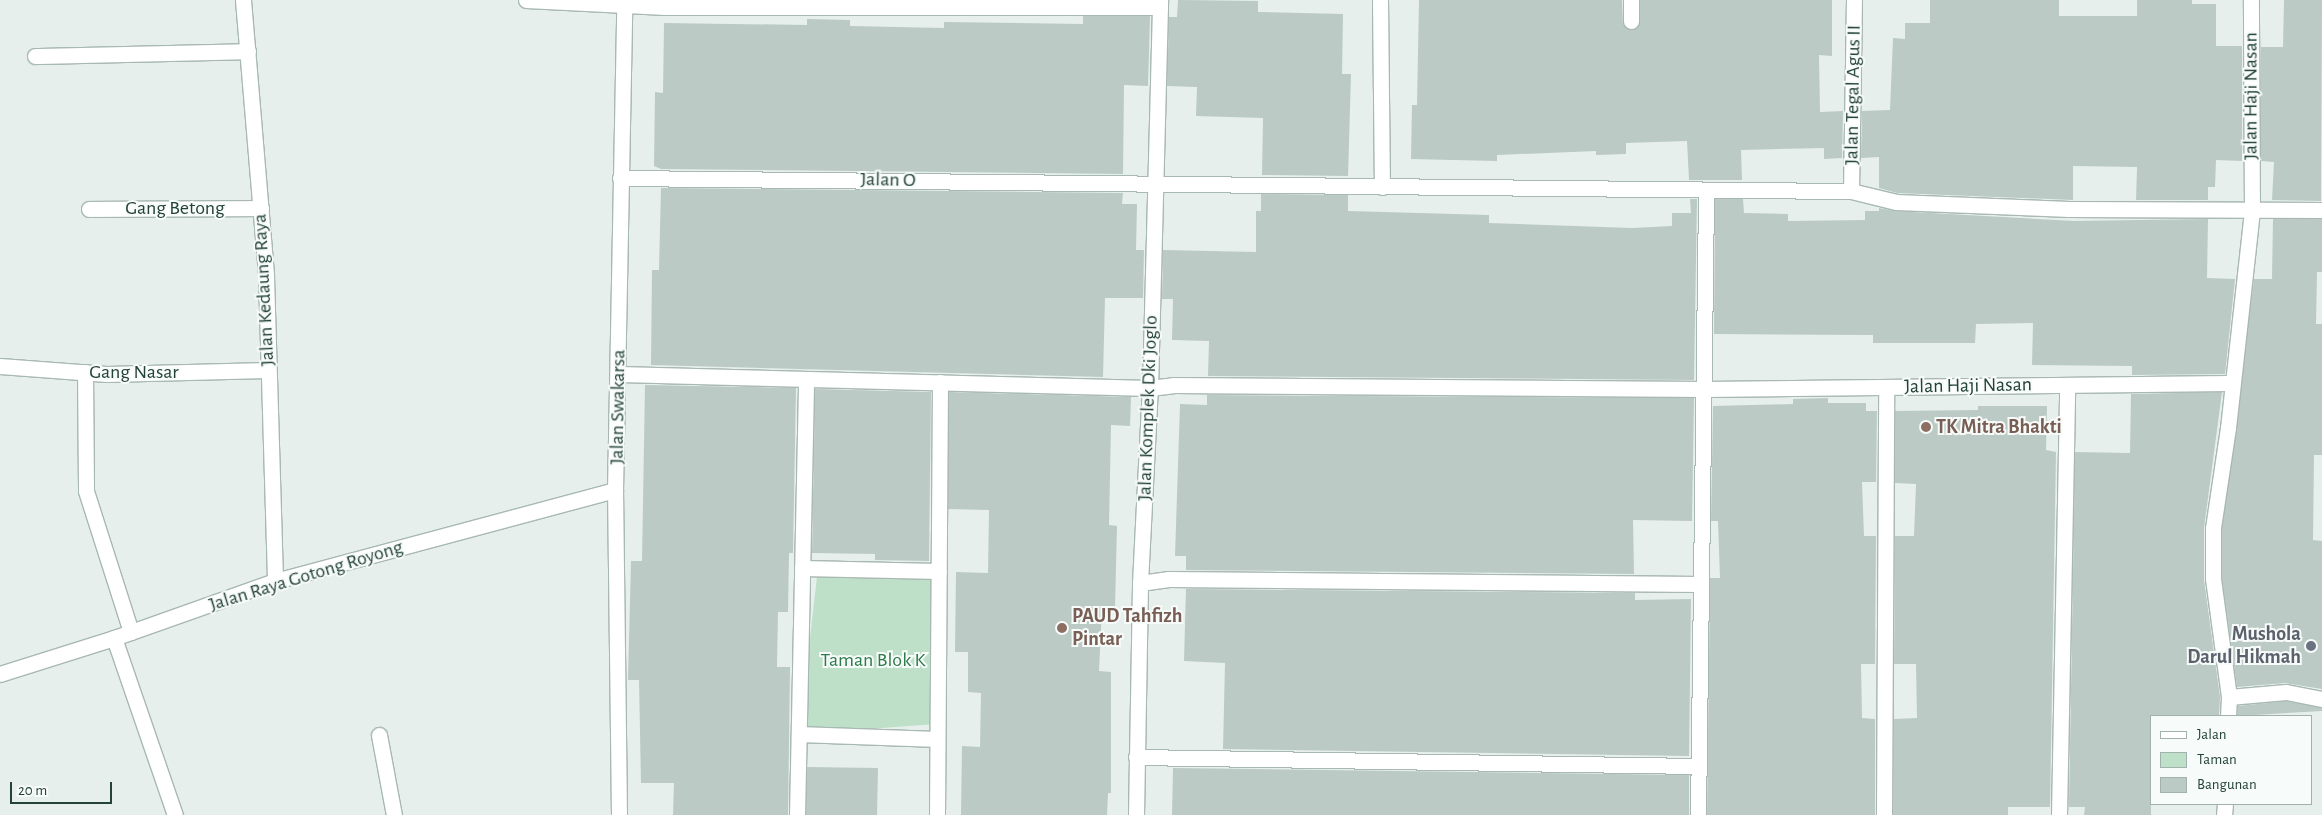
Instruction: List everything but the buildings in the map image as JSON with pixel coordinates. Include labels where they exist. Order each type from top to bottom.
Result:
[{"type":"street","name":"Jalan Kedaung Raya","points":[[243,0],[261,208],[275,581]]},
{"type":"street","points":[[526,0],[623,3],[1160,4]]},
{"type":"street","points":[[1380,0],[1382,186]]},
{"type":"street","points":[[1632,0],[1632,21]]},
{"type":"street","name":"Jalan Tegal Agus II","points":[[1851,191],[1854,0]]},
{"type":"street","name":"Jalan Haji Nasan","points":[[2228,715],[2228,697],[2214,579],[2213,528],[2228,428],[2230,383],[2252,211],[2251,0]]},
{"type":"street","name":"Jalan Swakarsa","points":[[618,815],[616,490],[623,3]]},
{"type":"street","name":"Jalan Komplek Dki Joglo","points":[[1136,815],[1140,583],[1150,388],[1160,4]]},
{"type":"street","points":[[35,56],[248,51]]},
{"type":"street","name":"Jalan O","points":[[620,178],[1156,183],[1706,192],[1851,191],[1896,202],[2252,211]]},
{"type":"street","points":[[1698,815],[1699,584],[1705,389],[1706,192]]},
{"type":"street","name":"Gang Betong","points":[[89,209],[261,208]]},
{"type":"street","points":[[2252,211],[2322,210]]},
{"type":"street","name":"Gang Nasar","points":[[0,366],[85,372],[268,370]]},
{"type":"street","points":[[85,372],[86,491],[131,632]]},
{"type":"street","name":"Jalan Haji Nasan","points":[[619,374],[806,381],[940,382],[1150,388],[1173,385],[1705,389],[2230,383]]},
{"type":"street","points":[[798,815],[806,381]]},
{"type":"street","points":[[937,815],[940,382]]},
{"type":"street","points":[[2059,815],[2067,385]]},
{"type":"street","points":[[1884,815],[1886,387]]},
{"type":"street","name":"Jalan Raya Gotong Royong","points":[[0,674],[114,638],[275,581],[616,490]]},
{"type":"street","points":[[802,568],[939,571]]},
{"type":"street","points":[[1140,583],[1179,579],[1699,584]]},
{"type":"street","points":[[114,638],[175,815]]},
{"type":"street","points":[[2228,697],[2286,692],[2322,699]]},
{"type":"street","points":[[799,734],[937,739]]},
{"type":"street","points":[[379,735],[394,815]]},
{"type":"street","points":[[1136,757],[1698,766]]},
{"type":"green space","name":"Taman Blok K","points":[[818,568],[939,571],[937,724],[799,734]]},
{"type":"place","name":"TK Mitra Bhakti","points":[[1926,427]]},
{"type":"place","name":"PAUD Tahfizh Pintar","points":[[1062,628]]},
{"type":"place","name":"Mushola Darul Hikmah","points":[[2311,646]]}]
